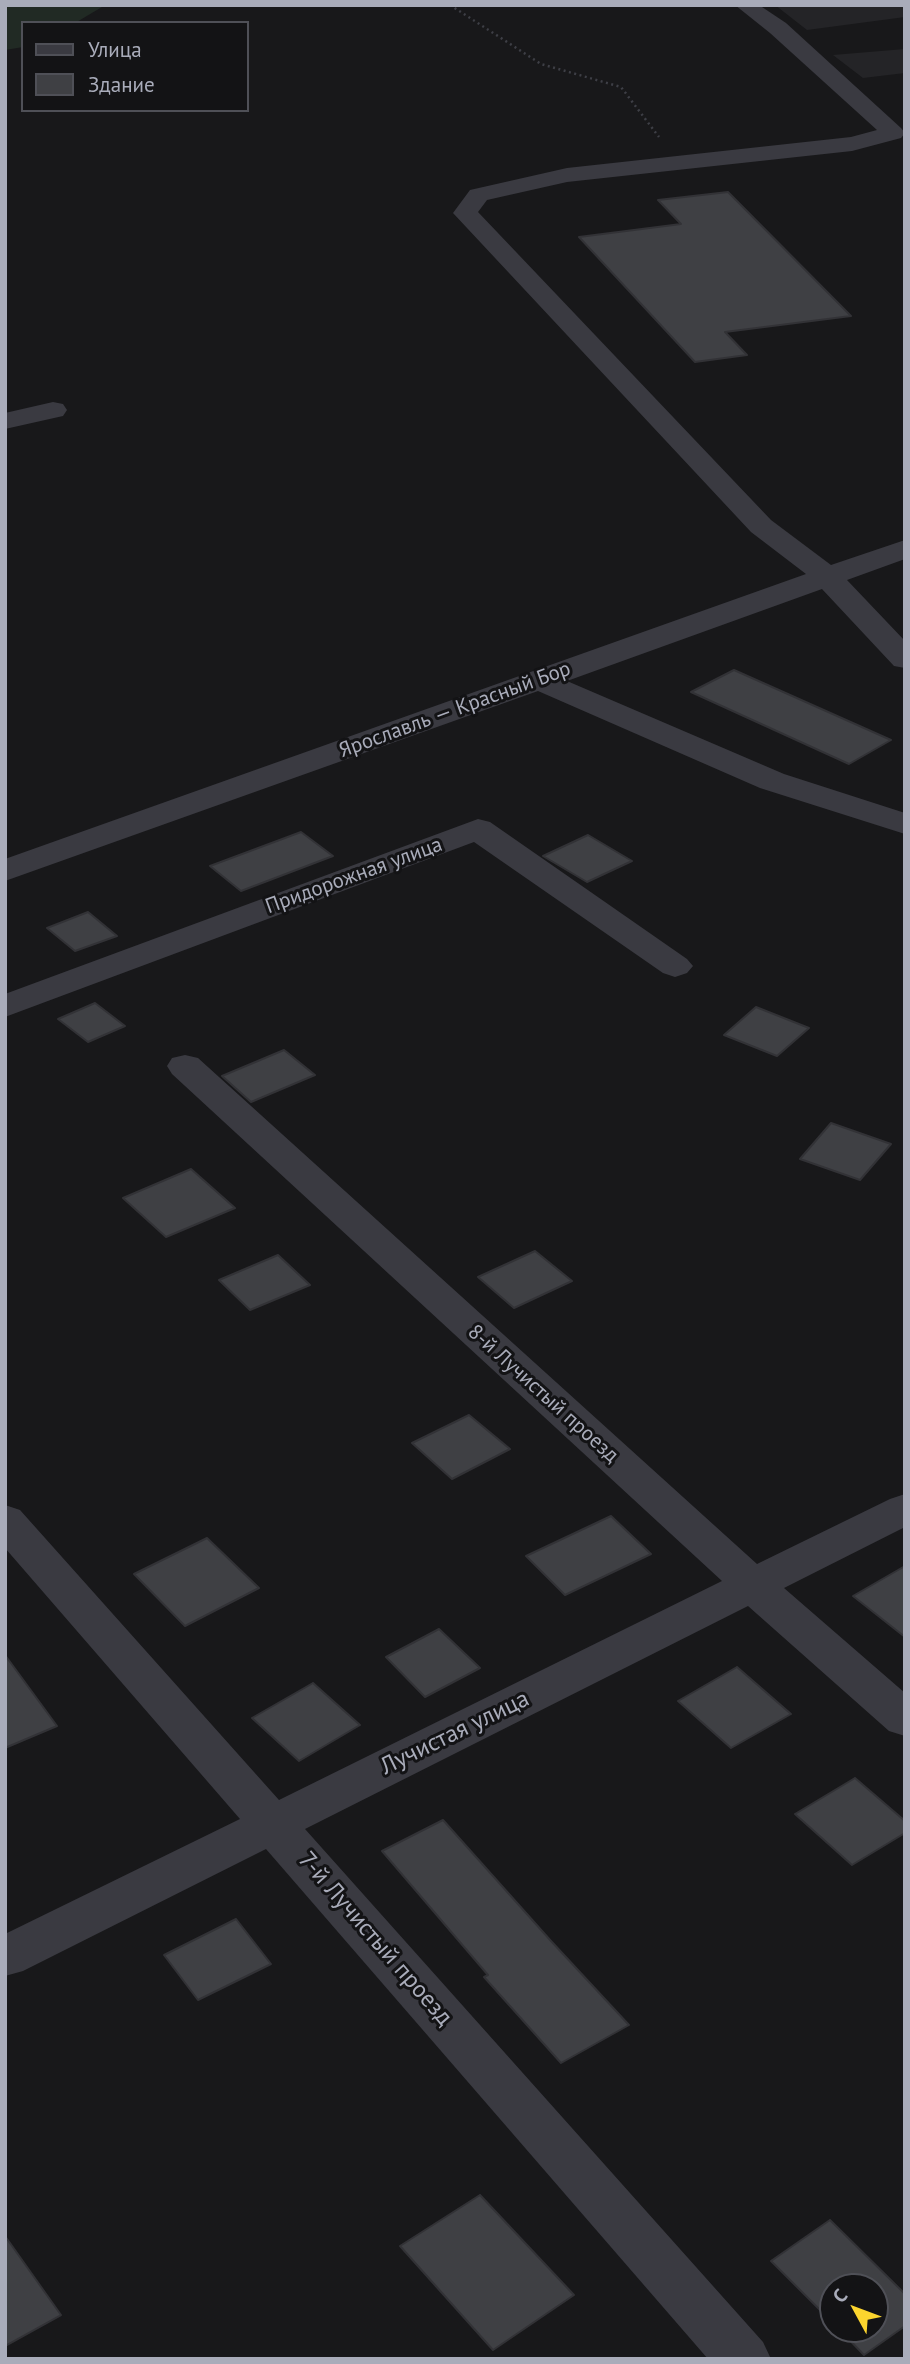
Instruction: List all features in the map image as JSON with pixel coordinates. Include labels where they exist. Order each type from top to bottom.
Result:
[{"type":"street","points":[[745,5],[778,28],[899,133]]},
{"type":"street","points":[[899,133],[852,144],[568,175],[480,195],[465,213],[761,526],[828,577],[905,659]]},
{"type":"street","points":[[5,421],[53,410]]},
{"type":"street","name":"Ярославль — Красный Бор","points":[[5,871],[905,549]]},
{"type":"street","points":[[539,680],[772,781],[905,824]]},
{"type":"street","name":"Придорожная улица","points":[[5,1006],[478,830],[675,966]]},
{"type":"street","name":"8-й Лучистый проезд","points":[[185,1066],[753,1585],[905,1719]]},
{"type":"street","name":"Лучистая улица","points":[[5,1957],[905,1509]]},
{"type":"street","name":"7-й Лучистый проезд","points":[[5,1520],[744,2359]]},
{"type":"path","points":[[450,5],[541,64],[621,87],[679,163]]},
{"type":"shaded area","points":[[5,5],[102,7],[78,21],[21,21],[21,47],[5,50]]},
{"type":"shaded area","points":[[775,5],[905,5],[905,17],[807,30]]},
{"type":"shaded area","points":[[905,49],[905,73],[863,78],[833,55]]},
{"type":"building","points":[[728,192],[851,316],[725,332],[747,355],[695,362],[579,237],[681,224],[658,200]]},
{"type":"building","points":[[734,670],[891,740],[849,764],[691,692]]},
{"type":"building","points":[[301,832],[333,856],[241,891],[210,866]]},
{"type":"building","points":[[588,835],[632,861],[587,882],[543,856]]},
{"type":"building","points":[[88,912],[117,936],[75,951],[47,928]]},
{"type":"building","points":[[95,1003],[125,1026],[88,1042],[58,1019]]},
{"type":"building","points":[[756,1007],[809,1028],[777,1056],[724,1035]]},
{"type":"building","points":[[284,1050],[315,1075],[251,1102],[222,1076]]},
{"type":"building","points":[[831,1123],[891,1144],[860,1180],[800,1159]]},
{"type":"building","points":[[191,1169],[235,1208],[166,1237],[123,1198]]},
{"type":"building","points":[[535,1251],[572,1281],[514,1308],[478,1277]]},
{"type":"building","points":[[278,1255],[310,1285],[250,1310],[219,1280]]},
{"type":"building","points":[[469,1415],[510,1449],[452,1479],[412,1443]]},
{"type":"building","points":[[611,1516],[651,1554],[565,1595],[526,1556]]},
{"type":"building","points":[[207,1538],[259,1588],[185,1626],[134,1574]]},
{"type":"building","points":[[905,1566],[905,1637],[853,1596]]},
{"type":"building","points":[[439,1629],[480,1668],[425,1697],[386,1657]]},
{"type":"building","points":[[5,1655],[57,1726],[5,1748]]},
{"type":"building","points":[[737,1667],[791,1714],[731,1748],[678,1701]]},
{"type":"building","points":[[313,1683],[360,1725],[299,1761],[252,1718]]},
{"type":"building","points":[[855,1778],[905,1821],[905,1833],[852,1865],[795,1814]]},
{"type":"building","points":[[443,1820],[629,2025],[561,2063],[484,1977],[488,1975],[382,1851]]},
{"type":"building","points":[[236,1919],[271,1964],[198,2000],[164,1955]]},
{"type":"building","points":[[480,2195],[574,2295],[493,2350],[400,2246]]},
{"type":"building","points":[[830,2220],[884,2273],[819,2273],[819,2309],[771,2261]]},
{"type":"building","points":[[5,2236],[61,2315],[5,2346]]},
{"type":"building","points":[[889,2278],[905,2294],[905,2326],[889,2337]]},
{"type":"building","points":[[852,2343],[881,2343],[864,2355]]}]
